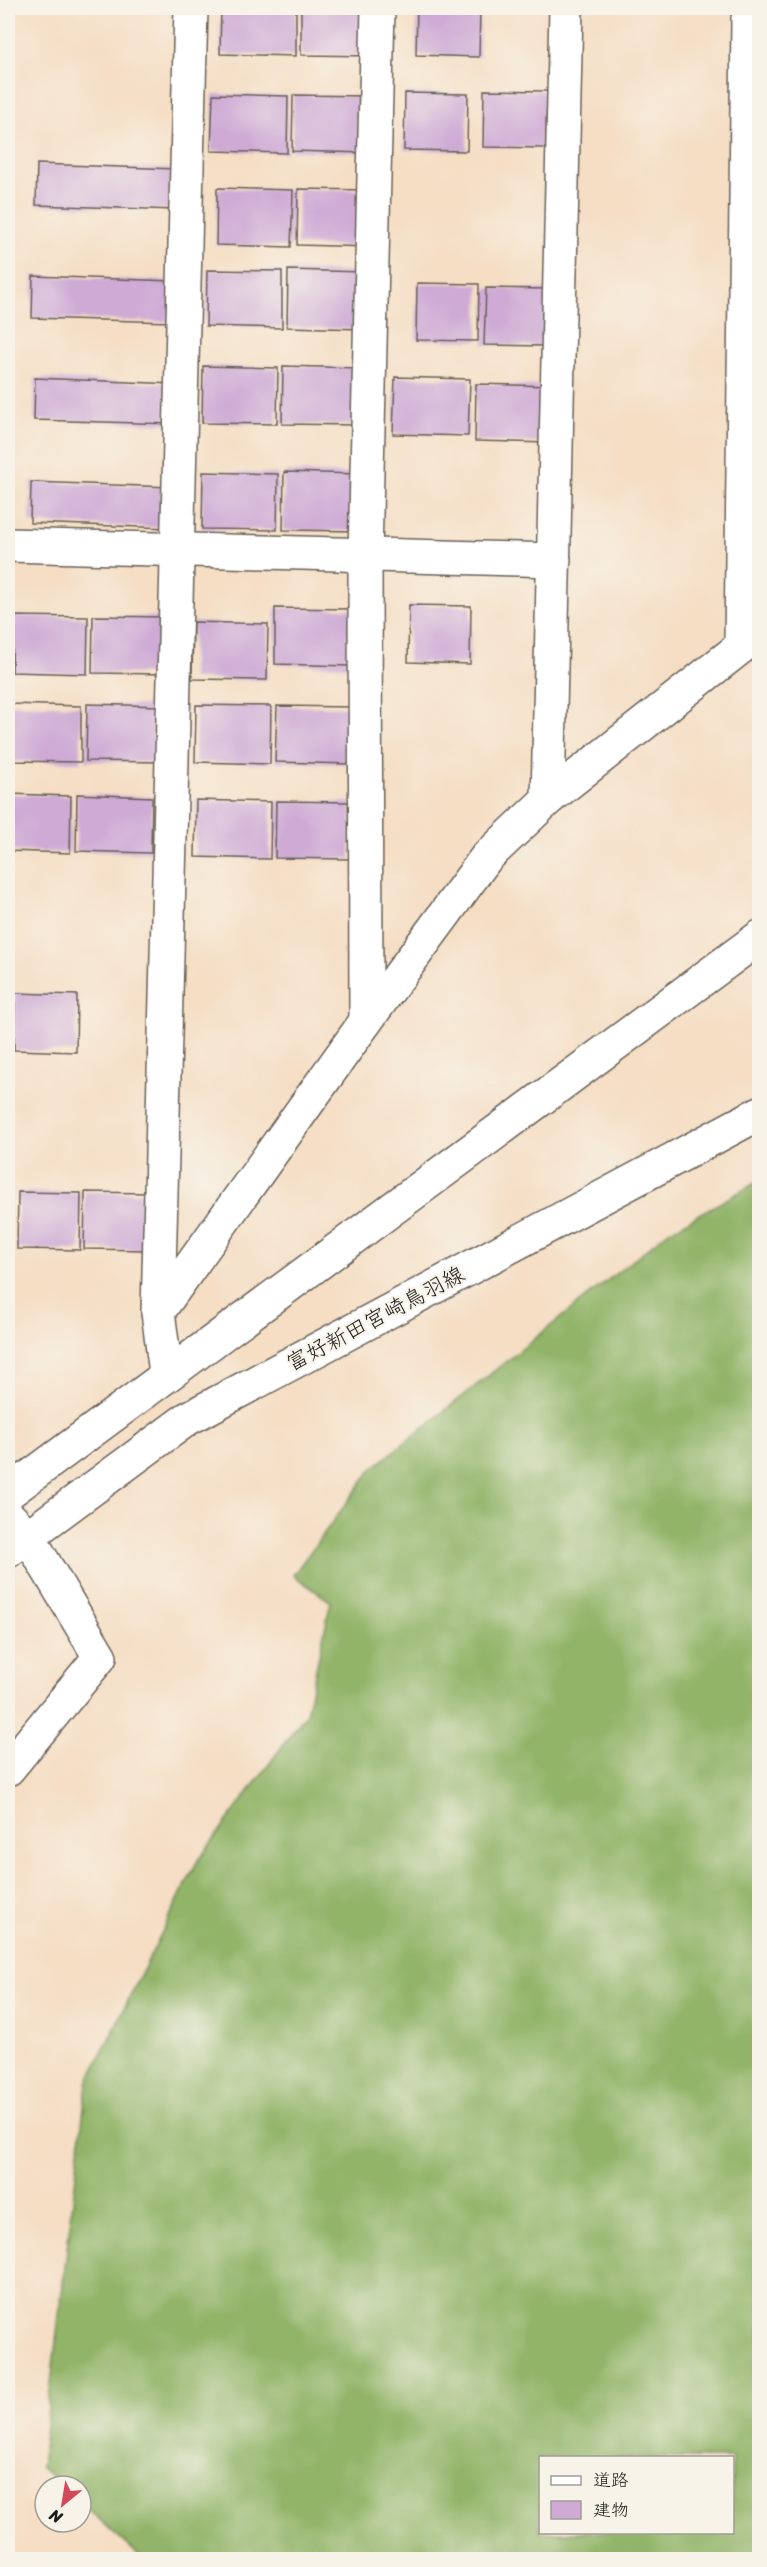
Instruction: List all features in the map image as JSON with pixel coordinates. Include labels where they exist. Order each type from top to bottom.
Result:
[{"type":"street","points":[[166,1373],[158,1312],[190,8]]},
{"type":"street","points":[[366,1021],[365,556],[378,8]]},
{"type":"street","points":[[548,799],[566,8]]},
{"type":"street","points":[[158,1312],[366,1021],[486,858],[548,799],[750,638],[750,18]]},
{"type":"street","points":[[8,545],[554,560]]},
{"type":"street","points":[[8,1493],[166,1373],[759,937]]},
{"type":"street","name":"富好新田宮崎鳥羽線","points":[[14,1534],[187,1419],[759,1113]]},
{"type":"street","points":[[8,1769],[100,1657],[14,1534]]},
{"type":"green space","points":[[759,1181],[759,2559],[143,2559],[93,2514],[93,2474],[49,2474],[41,2467],[87,2083],[197,1862],[306,1714],[331,1602],[293,1575],[372,1469],[669,1231]]},
{"type":"building","points":[[221,8],[296,8],[296,56],[220,54]]},
{"type":"building","points":[[301,8],[377,8],[376,56],[301,55]]},
{"type":"building","points":[[417,8],[480,8],[479,57],[416,55]]},
{"type":"building","points":[[484,90],[547,91],[546,148],[483,147]]},
{"type":"building","points":[[405,93],[468,94],[467,151],[404,150]]},
{"type":"building","points":[[213,94],[288,96],[287,153],[211,151]]},
{"type":"building","points":[[293,95],[368,96],[367,153],[292,151]]},
{"type":"building","points":[[37,164],[176,169],[175,210],[36,205]]},
{"type":"building","points":[[217,188],[293,190],[291,247],[216,245]]},
{"type":"building","points":[[298,189],[373,190],[372,247],[297,245]]},
{"type":"building","points":[[207,270],[282,271],[282,328],[206,326]]},
{"type":"building","points":[[288,270],[363,272],[362,329],[287,327]]},
{"type":"building","points":[[33,276],[172,281],[171,322],[32,318]]},
{"type":"building","points":[[417,283],[479,284],[478,341],[416,340]]},
{"type":"building","points":[[486,288],[548,289],[547,346],[484,345]]},
{"type":"building","points":[[203,366],[278,368],[277,424],[202,423]]},
{"type":"building","points":[[283,366],[359,368],[358,425],[282,424]]},
{"type":"building","points":[[395,377],[470,379],[468,436],[393,434]]},
{"type":"building","points":[[35,378],[175,384],[173,424],[34,420]]},
{"type":"building","points":[[476,384],[551,386],[550,443],[475,441]]},
{"type":"building","points":[[203,472],[278,474],[277,530],[202,529]]},
{"type":"building","points":[[284,472],[359,474],[358,531],[283,530]]},
{"type":"building","points":[[31,482],[170,487],[169,528],[30,523]]},
{"type":"building","points":[[409,605],[471,606],[470,664],[408,662]]},
{"type":"building","points":[[275,608],[351,609],[350,666],[275,664]]},
{"type":"building","points":[[13,616],[88,617],[87,674],[12,672]]},
{"type":"building","points":[[93,616],[169,617],[167,674],[92,673]]},
{"type":"building","points":[[193,622],[268,624],[267,680],[192,679]]},
{"type":"building","points":[[8,704],[81,706],[81,762],[8,761]]},
{"type":"building","points":[[87,704],[162,706],[161,762],[86,761]]},
{"type":"building","points":[[196,705],[271,706],[270,764],[195,762]]},
{"type":"building","points":[[277,706],[352,707],[351,764],[275,762]]},
{"type":"building","points":[[8,794],[71,796],[70,853],[8,851]]},
{"type":"building","points":[[77,794],[152,797],[151,853],[76,851]]},
{"type":"building","points":[[196,800],[271,802],[270,859],[195,857]]},
{"type":"building","points":[[276,801],[351,802],[350,859],[275,858]]},
{"type":"building","points":[[15,993],[77,995],[76,1052],[14,1050]]},
{"type":"building","points":[[18,1192],[81,1193],[80,1250],[17,1249]]},
{"type":"building","points":[[85,1192],[148,1193],[147,1250],[84,1249]]}]
